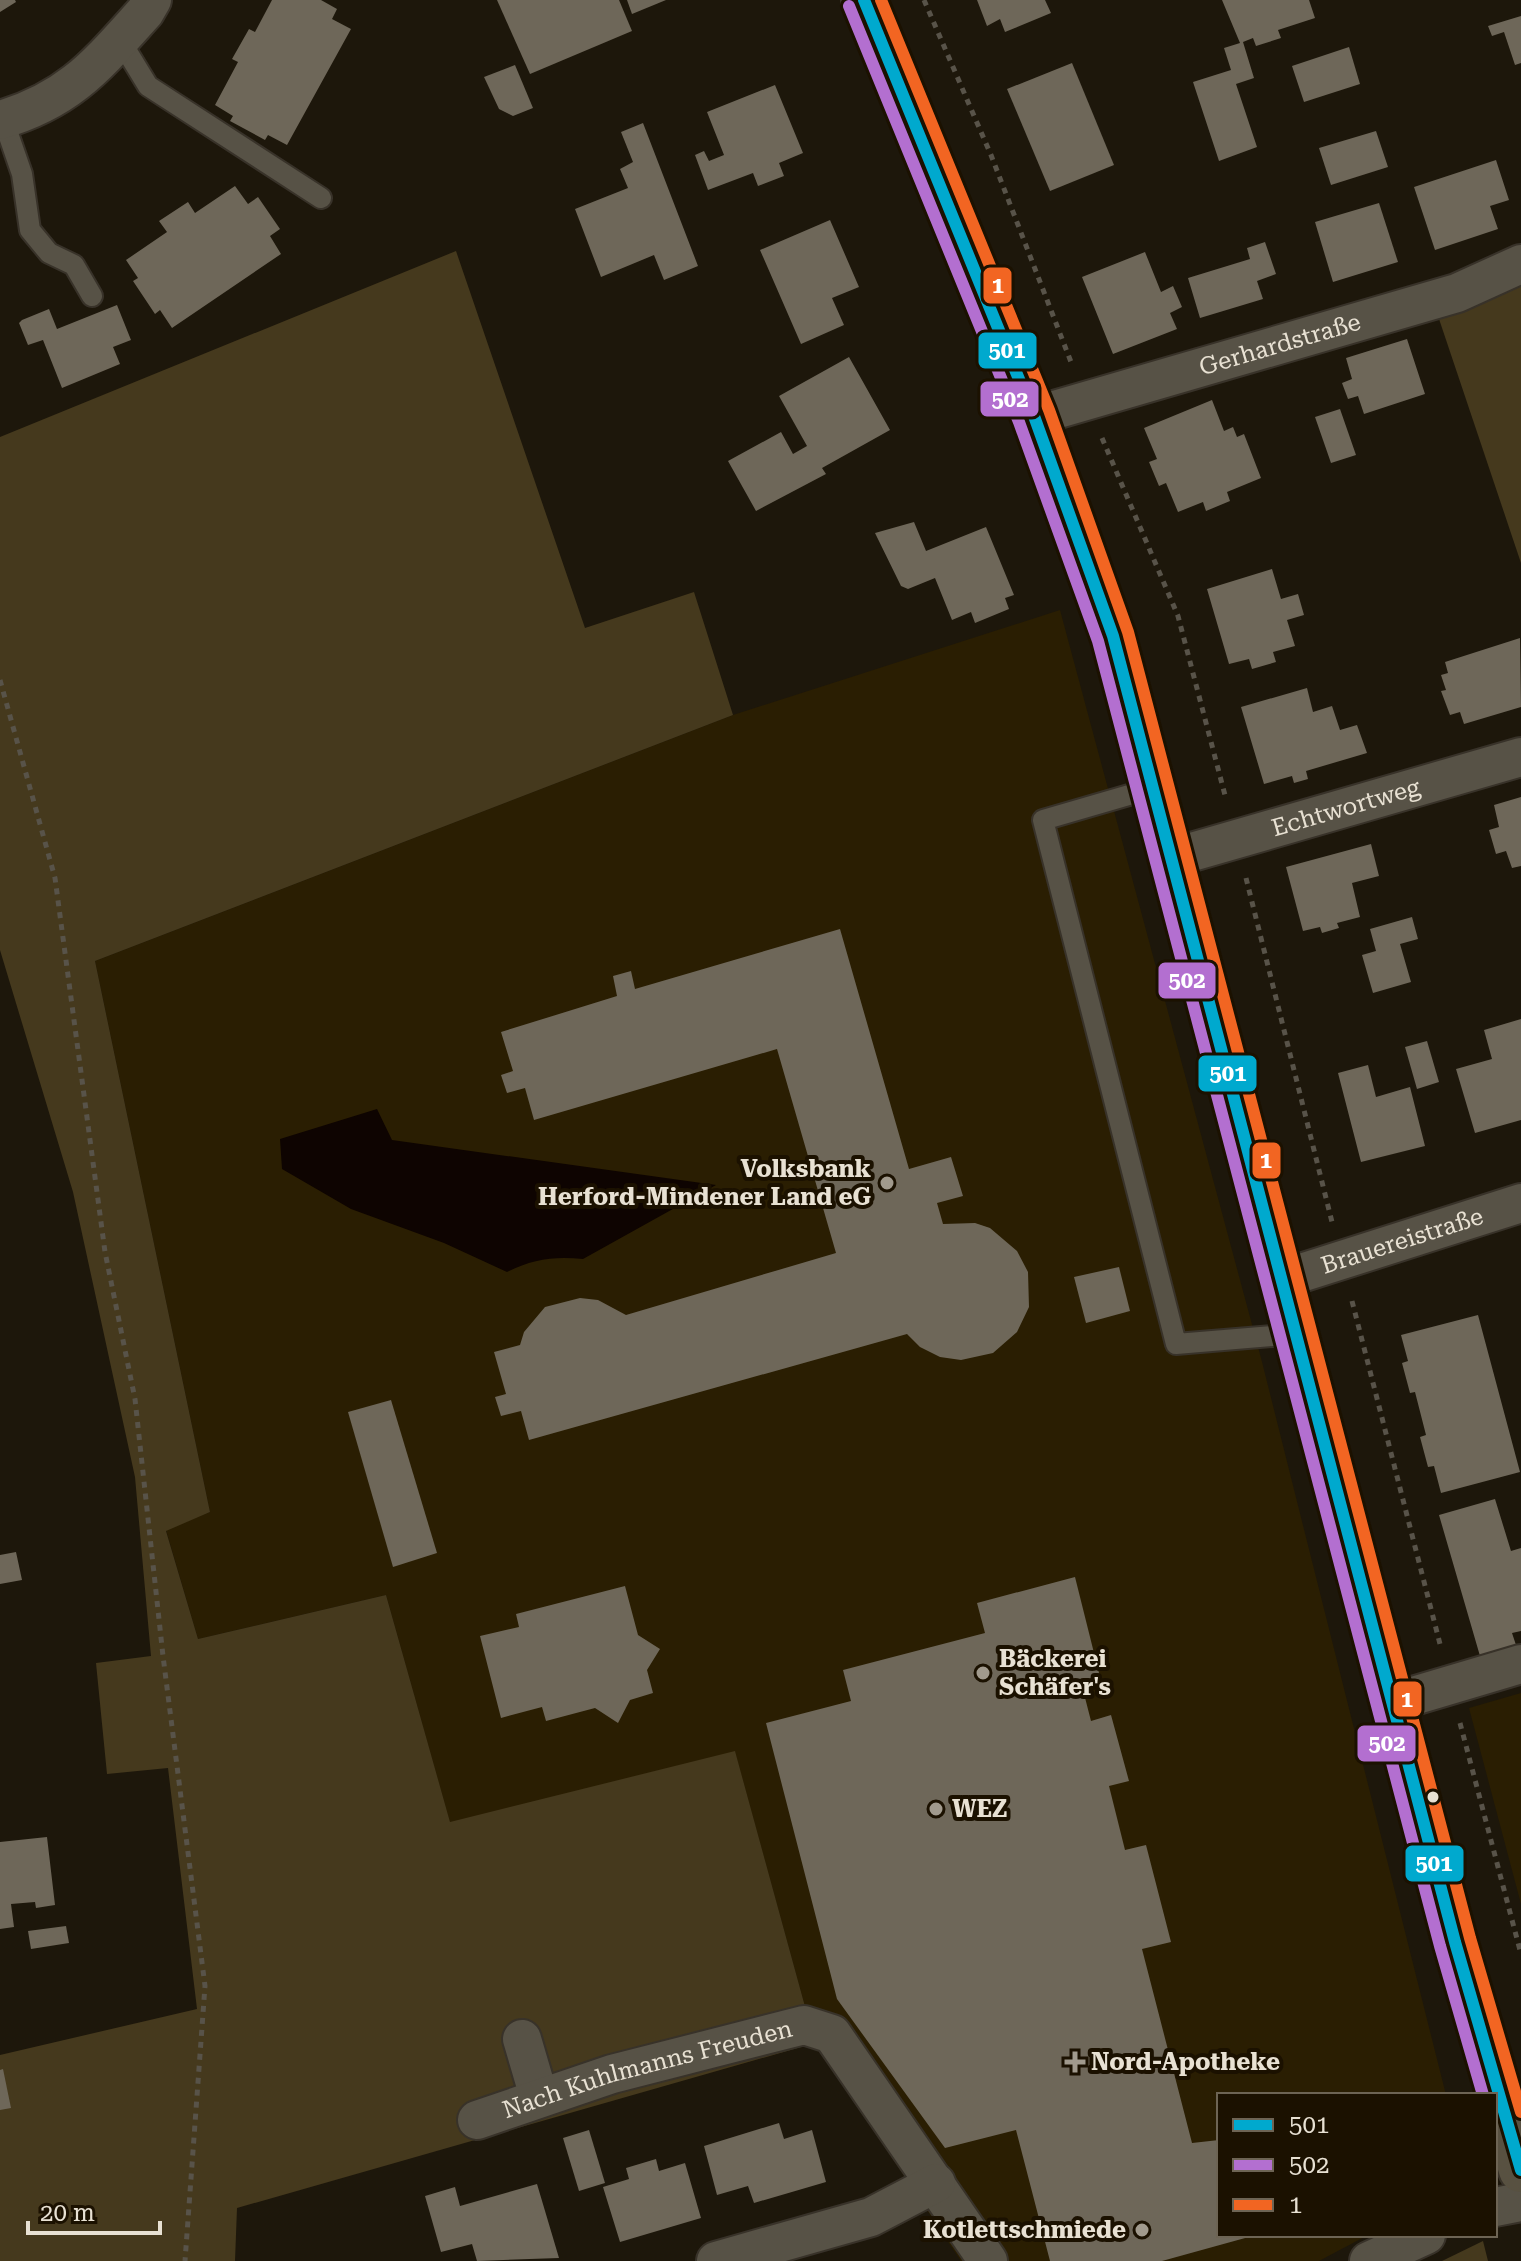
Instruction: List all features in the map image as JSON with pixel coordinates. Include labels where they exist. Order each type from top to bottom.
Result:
[{"type":"main road","points":[[864,0],[1034,416],[1113,636],[1455,1942],[1521,2170]]},
{"type":"street","points":[[1,119],[31,111],[83,80],[152,0]]},
{"type":"street","name":"Gerhardstraße","points":[[1034,416],[1457,293],[1521,264]]},
{"type":"street","name":"Echtwortweg","points":[[1171,858],[1521,757]]},
{"type":"street","name":"Brauereistraße","points":[[1282,1279],[1521,1203]]},
{"type":"street","points":[[1393,1702],[1521,1664]]},
{"type":"street","name":"Nach Kuhlmanns Freuden","points":[[477,2120],[612,2074],[804,2025],[832,2034],[988,2261]]},
{"type":"street","points":[[522,2039],[539,2097]]},
{"type":"street","points":[[716,2261],[871,2217],[936,2183]]},
{"type":"street","points":[[1497,2207],[1521,2202]]},
{"type":"street","points":[[1369,2261],[1422,2237]]},
{"type":"lane","points":[[120,40],[148,86],[321,198]]},
{"type":"lane","points":[[1,119],[22,174],[30,230],[49,253],[74,265],[92,296]]},
{"type":"lane","points":[[1153,788],[1043,820],[1176,1344],[1297,1334]]},
{"type":"path","points":[[924,0],[991,155],[1087,402],[1178,616],[1521,1954]]},
{"type":"path","points":[[0,680],[55,878],[105,1252],[135,1399],[163,1656],[205,1986],[185,2261]]},
{"type":"shaded area","points":[[456,251],[585,628],[694,592],[733,715],[95,961],[210,1512],[166,1531],[198,1639],[386,1595],[450,1822],[735,1751],[815,2043],[237,2208],[235,2261],[0,2261],[0,2055],[197,2009],[168,1768],[107,1774],[96,1663],[151,1656],[135,1477],[73,1192],[0,950],[0,437]]},
{"type":"shaded area","points":[[1521,275],[1521,563],[1437,313]]},
{"type":"shaded area","points":[[1060,610],[1261,1358],[1445,2093],[1217,2093],[1217,2237],[1364,2237],[1319,2261],[961,2261],[815,2043],[735,1752],[450,1823],[386,1595],[198,1639],[166,1530],[210,1512],[95,961],[733,715]]},
{"type":"shaded area","points":[[377,1109],[392,1140],[716,1185],[583,1259],[544,1260],[507,1272],[444,1243],[351,1209],[282,1169],[280,1139]]},
{"type":"shaded area","points":[[1521,1693],[1521,1904],[1469,1708]]},
{"type":"shaded area","points":[[1483,2241],[1488,2261],[1442,2261]]},
{"type":"building","points":[[0,0],[15,0],[16,2],[0,12]]},
{"type":"building","points":[[272,0],[321,0],[337,9],[332,19],[351,29],[287,145],[268,135],[265,140],[230,121],[233,116],[215,105],[238,62],[232,59],[249,29],[255,32]]},
{"type":"building","points":[[497,0],[619,0],[632,31],[530,74]]},
{"type":"building","points":[[627,0],[666,0],[632,14]]},
{"type":"building","points":[[977,0],[1045,0],[1051,13],[1005,32],[1000,19],[987,26]]},
{"type":"building","points":[[1222,0],[1309,0],[1315,18],[1278,30],[1281,38],[1256,46],[1253,38],[1243,42],[1254,78],[1236,84],[1257,147],[1219,161],[1193,82],[1231,70],[1224,48],[1240,43]]},
{"type":"building","points":[[1521,16],[1521,63],[1515,65],[1504,32],[1492,36],[1488,26]]},
{"type":"building","points":[[1349,47],[1360,84],[1304,102],[1292,66]]},
{"type":"building","points":[[1072,63],[1114,165],[1050,191],[1007,89]]},
{"type":"building","points":[[515,65],[533,108],[513,116],[499,109],[484,77]]},
{"type":"building","points":[[775,85],[803,153],[779,163],[784,176],[758,186],[753,173],[708,190],[695,155],[704,151],[709,161],[724,155],[707,112]]},
{"type":"building","points":[[643,123],[698,266],[664,280],[654,255],[601,277],[575,209],[628,188],[620,169],[633,162],[621,132]]},
{"type":"building","points":[[1376,131],[1388,167],[1331,185],[1319,148]]},
{"type":"building","points":[[1496,160],[1509,200],[1490,206],[1498,229],[1435,250],[1414,187]]},
{"type":"building","points":[[235,186],[248,204],[258,197],[280,229],[270,236],[281,254],[172,328],[160,310],[155,314],[133,281],[138,278],[126,260],[167,232],[159,221],[188,202],[195,213]]},
{"type":"building","points":[[1379,203],[1398,262],[1333,282],[1315,222]]},
{"type":"building","points":[[830,220],[859,287],[832,298],[844,325],[801,344],[760,250]]},
{"type":"building","points":[[1265,242],[1276,274],[1257,281],[1263,299],[1200,318],[1188,278],[1250,259],[1247,248]]},
{"type":"building","points":[[1145,252],[1161,292],[1173,286],[1182,307],[1170,313],[1177,329],[1113,354],[1082,277]]},
{"type":"building","points":[[117,305],[131,340],[113,347],[120,364],[62,388],[43,340],[28,345],[19,323],[49,309],[57,329]]},
{"type":"building","points":[[1407,339],[1425,394],[1364,414],[1358,396],[1348,399],[1342,383],[1352,379],[1346,358]]},
{"type":"building","points":[[849,357],[890,430],[822,468],[826,474],[756,511],[728,461],[781,432],[793,454],[807,446],[779,396]]},
{"type":"building","points":[[1212,400],[1224,431],[1233,427],[1237,437],[1244,434],[1261,478],[1227,492],[1230,501],[1206,511],[1203,502],[1178,512],[1166,483],[1159,486],[1149,462],[1157,459],[1144,428]]},
{"type":"building","points":[[1340,409],[1356,455],[1331,463],[1315,417]]},
{"type":"building","points":[[914,522],[926,551],[986,527],[1014,595],[1005,598],[1009,609],[975,623],[971,612],[952,620],[935,578],[908,589],[901,586],[875,533]]},
{"type":"building","points":[[1272,569],[1281,599],[1298,594],[1304,615],[1287,620],[1295,646],[1273,652],[1276,662],[1252,669],[1249,659],[1229,664],[1207,589]]},
{"type":"building","points":[[1520,638],[1521,707],[1464,724],[1460,712],[1450,715],[1441,691],[1446,690],[1441,675],[1448,673],[1445,662]]},
{"type":"building","points":[[1307,688],[1313,712],[1332,706],[1340,730],[1357,725],[1367,753],[1306,771],[1308,779],[1294,783],[1292,776],[1264,784],[1241,707]]},
{"type":"building","points":[[1521,797],[1521,866],[1512,868],[1506,851],[1496,854],[1489,830],[1499,827],[1494,805]]},
{"type":"building","points":[[1371,844],[1379,876],[1352,883],[1360,917],[1337,923],[1339,928],[1322,933],[1320,927],[1303,931],[1286,867]]},
{"type":"building","points":[[1412,917],[1418,939],[1400,944],[1411,982],[1373,993],[1362,955],[1376,951],[1370,929]]},
{"type":"building","name":"Volksbank Herford-Mindener Land eG","points":[[840,929],[909,1169],[951,1157],[963,1196],[937,1203],[943,1224],[975,1223],[990,1228],[1017,1251],[1028,1272],[1029,1307],[1017,1332],[993,1353],[961,1360],[940,1357],[920,1347],[907,1334],[529,1440],[521,1411],[501,1416],[495,1397],[506,1394],[494,1352],[520,1345],[524,1332],[545,1307],[580,1298],[598,1300],[626,1315],[836,1253],[777,1049],[534,1120],[525,1088],[507,1093],[501,1075],[513,1071],[501,1032],[617,996],[613,976],[631,971],[635,989]]},
{"type":"building","points":[[1521,1019],[1521,1120],[1475,1133],[1456,1069],[1492,1059],[1484,1030]]},
{"type":"building","points":[[1427,1041],[1439,1082],[1417,1089],[1405,1047]]},
{"type":"building","points":[[1368,1065],[1376,1097],[1410,1087],[1425,1146],[1361,1162],[1338,1073]]},
{"type":"building","points":[[1119,1267],[1130,1311],[1086,1323],[1074,1277]]},
{"type":"building","points":[[1478,1315],[1520,1472],[1441,1493],[1434,1466],[1428,1467],[1420,1437],[1426,1435],[1415,1392],[1410,1393],[1402,1363],[1408,1361],[1401,1335]]},
{"type":"building","points":[[391,1400],[437,1553],[393,1567],[348,1412]]},
{"type":"building","points":[[1495,1499],[1511,1551],[1521,1548],[1521,1631],[1512,1633],[1516,1645],[1480,1656],[1439,1515]]},
{"type":"building","points":[[16,1552],[22,1580],[0,1584],[0,1555]]},
{"type":"building","points":[[1075,1577],[1100,1677],[1081,1682],[1091,1721],[1111,1715],[1129,1781],[1109,1786],[1125,1850],[1146,1845],[1171,1942],[1142,1949],[1192,2143],[1217,2140],[1217,2237],[1249,2237],[1162,2261],[1050,2261],[1016,2130],[945,2148],[837,1999],[766,1723],[851,1701],[843,1670],[985,1633],[977,1603]]},
{"type":"building","points":[[625,1586],[638,1635],[660,1649],[647,1670],[653,1693],[630,1700],[618,1723],[595,1708],[546,1721],[542,1707],[501,1718],[480,1636],[519,1627],[516,1614]]},
{"type":"building","points":[[47,1837],[55,1905],[36,1908],[35,1902],[11,1904],[14,1927],[0,1929],[0,1842]]},
{"type":"building","points":[[66,1926],[69,1943],[31,1949],[28,1931]]},
{"type":"building","points":[[3,2069],[11,2108],[0,2110],[0,2070]]},
{"type":"building","points":[[779,2123],[784,2139],[812,2130],[826,2182],[754,2203],[748,2186],[717,2195],[704,2146]]},
{"type":"building","points":[[589,2130],[605,2183],[579,2191],[563,2138]]},
{"type":"building","points":[[656,2159],[659,2171],[685,2163],[701,2218],[620,2242],[603,2187],[629,2179],[626,2168]]},
{"type":"building","points":[[537,2184],[559,2258],[477,2261],[472,2244],[441,2252],[425,2196],[455,2187],[460,2206]]},
{"type":"transit line","name":"501","points":[[864,0],[1034,416],[1113,636],[1455,1942],[1521,2170]]},
{"type":"transit line","name":"1","points":[[881,0],[1049,410],[1128,632],[1470,1938],[1521,2112]]},
{"type":"transit line","name":"502","points":[[849,6],[1019,422],[1098,641],[1440,1946],[1482,2093]]},
{"type":"place","name":"Volksbank Herford-Mindener Land eG","points":[[887,1183]]},
{"type":"place","name":"Bäckerei Schäfer's","points":[[983,1673]]},
{"type":"place","name":"WEZ","points":[[936,1809]]},
{"type":"place","name":"Nord-Apotheke","points":[[1075,2062]]},
{"type":"place","name":"Kotlettschmiede","points":[[1142,2230]]}]
